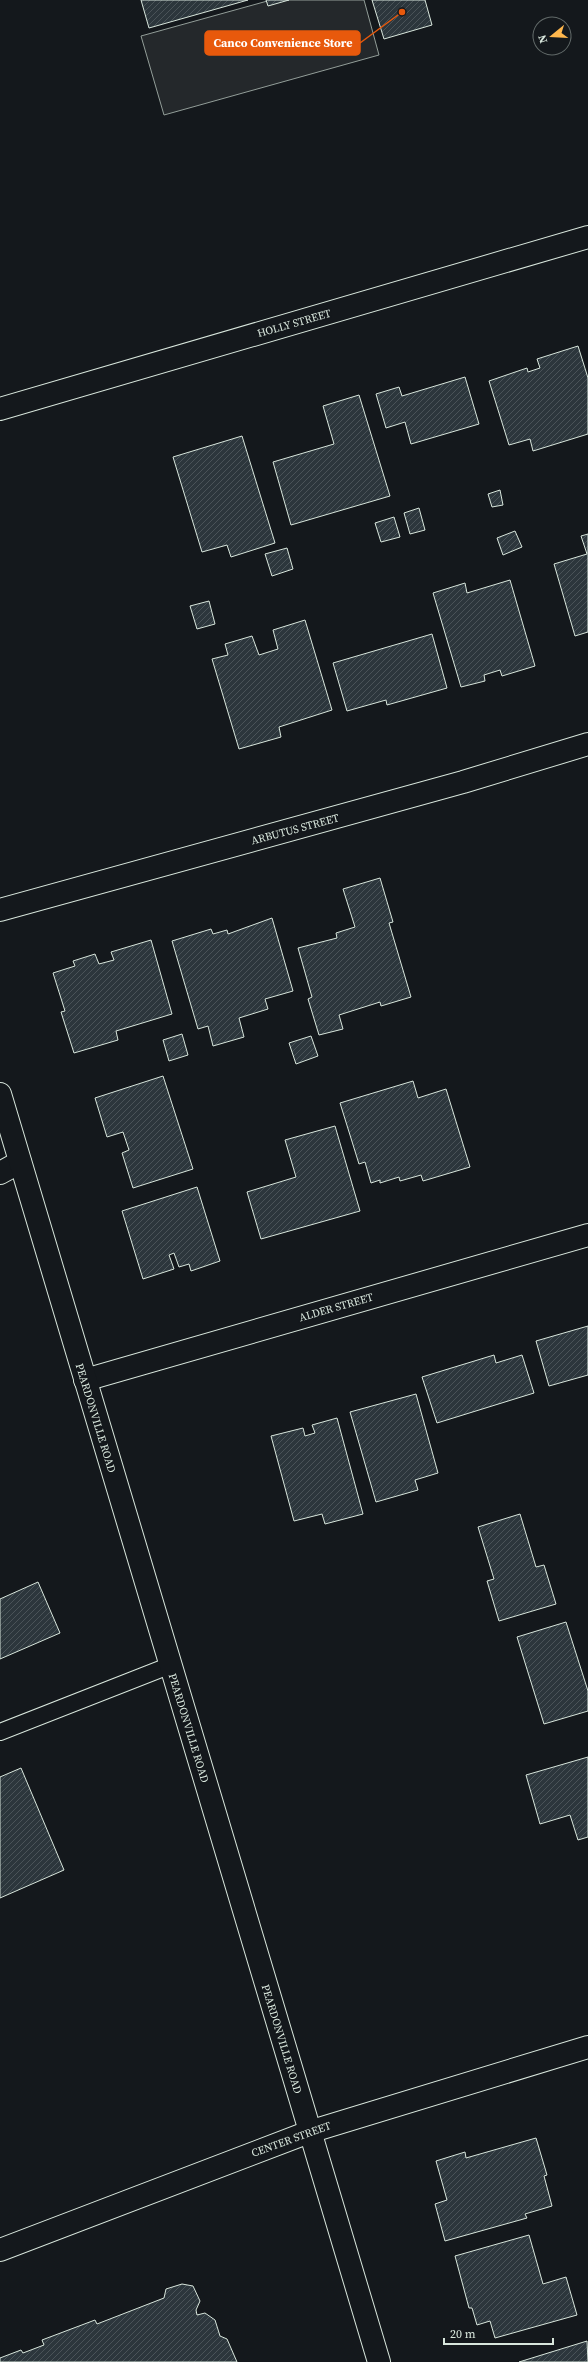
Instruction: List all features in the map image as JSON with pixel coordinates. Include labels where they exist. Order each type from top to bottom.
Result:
[{"type":"street","name":"HOLLY STREET","points":[[0,408],[588,237]]},
{"type":"street","name":"ARBUTUS STREET","points":[[0,910],[463,782],[588,744]]},
{"type":"street","name":"PEARDONVILLE ROAD","points":[[0,1094],[379,2362]]},
{"type":"street","points":[[0,1173],[20,1162]]},
{"type":"street","name":"ALDER STREET","points":[[85,1380],[588,1235]]},
{"type":"street","name":"CENTER STREET","points":[[0,2250],[310,2132],[588,2047]]},
{"type":"lane","points":[[0,1732],[170,1665]]},
{"type":"shaded area","points":[[271,0],[364,0],[379,55],[164,115],[141,36]]},
{"type":"building","points":[[141,0],[248,0],[149,28]]},
{"type":"building","points":[[266,0],[289,0],[268,6]]},
{"type":"building","points":[[372,0],[425,0],[432,25],[384,39]]},
{"type":"building","points":[[578,346],[588,378],[588,434],[533,451],[530,439],[509,445],[489,381],[527,368],[528,372],[540,368],[537,359]]},
{"type":"building","points":[[465,377],[479,424],[411,444],[405,422],[386,428],[376,394],[399,387],[402,396]]},
{"type":"building","points":[[359,395],[390,496],[291,525],[273,462],[334,444],[323,406]]},
{"type":"building","points":[[242,436],[275,543],[231,557],[227,545],[202,552],[173,457]]},
{"type":"building","points":[[500,490],[503,505],[492,507],[488,494]]},
{"type":"building","points":[[419,508],[425,530],[410,534],[404,513]]},
{"type":"building","points":[[394,517],[400,537],[381,542],[375,523]]},
{"type":"building","points":[[515,531],[522,547],[503,555],[497,538]]},
{"type":"building","points":[[588,534],[588,632],[575,636],[554,564],[587,554],[581,536]]},
{"type":"building","points":[[287,548],[293,569],[272,576],[265,554]]},
{"type":"building","points":[[510,580],[535,666],[502,676],[500,670],[484,675],[485,681],[461,687],[433,593],[465,583],[467,593]]},
{"type":"building","points":[[209,601],[215,624],[197,629],[190,606]]},
{"type":"building","points":[[305,620],[332,710],[279,727],[281,737],[239,749],[212,659],[228,655],[225,644],[252,636],[259,655],[278,649],[273,630]]},
{"type":"building","points":[[432,634],[447,688],[387,705],[386,700],[347,711],[333,663]]},
{"type":"building","points":[[380,878],[393,922],[389,923],[411,997],[381,1006],[380,1002],[339,1015],[343,1029],[319,1035],[308,999],[312,997],[298,948],[337,938],[336,933],[355,927],[343,889]]},
{"type":"building","points":[[272,918],[293,991],[265,999],[268,1009],[239,1018],[244,1037],[213,1046],[208,1026],[198,1029],[172,941],[211,929],[213,934],[227,930],[228,934]]},
{"type":"building","points":[[151,940],[172,1014],[116,1031],[118,1040],[74,1053],[61,1012],[65,1011],[53,973],[75,966],[73,961],[95,954],[99,964],[114,960],[111,952]]},
{"type":"building","points":[[182,1034],[188,1055],[169,1061],[163,1040]]},
{"type":"building","points":[[311,1036],[318,1056],[296,1064],[289,1043]]},
{"type":"building","points":[[163,1076],[193,1169],[133,1188],[122,1153],[129,1150],[123,1132],[107,1137],[95,1098]]},
{"type":"building","points":[[413,1081],[418,1098],[446,1089],[470,1167],[423,1181],[421,1175],[400,1181],[399,1177],[380,1183],[380,1180],[371,1183],[365,1162],[359,1164],[340,1103]]},
{"type":"building","points":[[335,1126],[360,1211],[261,1239],[247,1192],[296,1177],[285,1140]]},
{"type":"building","points":[[197,1187],[220,1261],[191,1271],[189,1264],[179,1267],[174,1253],[169,1255],[174,1269],[143,1279],[122,1211]]},
{"type":"building","points":[[588,1326],[588,1375],[549,1386],[536,1341]]},
{"type":"building","points":[[494,1355],[496,1363],[522,1355],[534,1393],[437,1423],[422,1377]]},
{"type":"building","points":[[416,1394],[438,1473],[415,1480],[418,1490],[376,1502],[350,1412]]},
{"type":"building","points":[[337,1418],[363,1514],[325,1524],[322,1514],[294,1521],[271,1436],[303,1428],[305,1436],[315,1433],[312,1425]]},
{"type":"building","points":[[520,1514],[536,1567],[544,1565],[556,1604],[499,1621],[487,1581],[494,1579],[478,1527]]},
{"type":"building","points":[[38,1582],[60,1633],[0,1659],[0,1599]]},
{"type":"building","points":[[566,1622],[588,1691],[588,1711],[544,1724],[517,1637]]},
{"type":"building","points":[[588,1757],[588,1837],[578,1840],[570,1815],[540,1824],[526,1775]]},
{"type":"building","points":[[21,1768],[64,1870],[0,1898],[0,1777]]},
{"type":"building","points":[[536,2138],[547,2175],[544,2176],[552,2206],[525,2214],[527,2218],[445,2241],[435,2204],[447,2200],[436,2161],[465,2152],[466,2158]]},
{"type":"building","points":[[529,2235],[543,2284],[566,2277],[577,2315],[495,2338],[490,2321],[477,2325],[472,2308],[469,2308],[455,2256]]},
{"type":"building","points":[[182,2284],[193,2286],[200,2301],[196,2310],[197,2315],[205,2313],[215,2320],[220,2336],[227,2339],[237,2362],[0,2362],[0,2358],[21,2350],[23,2353],[44,2345],[42,2340],[95,2320],[97,2324],[164,2298],[166,2289]]},
{"type":"building","points":[[587,2341],[588,2362],[519,2362]]},
{"type":"place","name":"Canco Convenience Store","points":[[402,12]]}]
